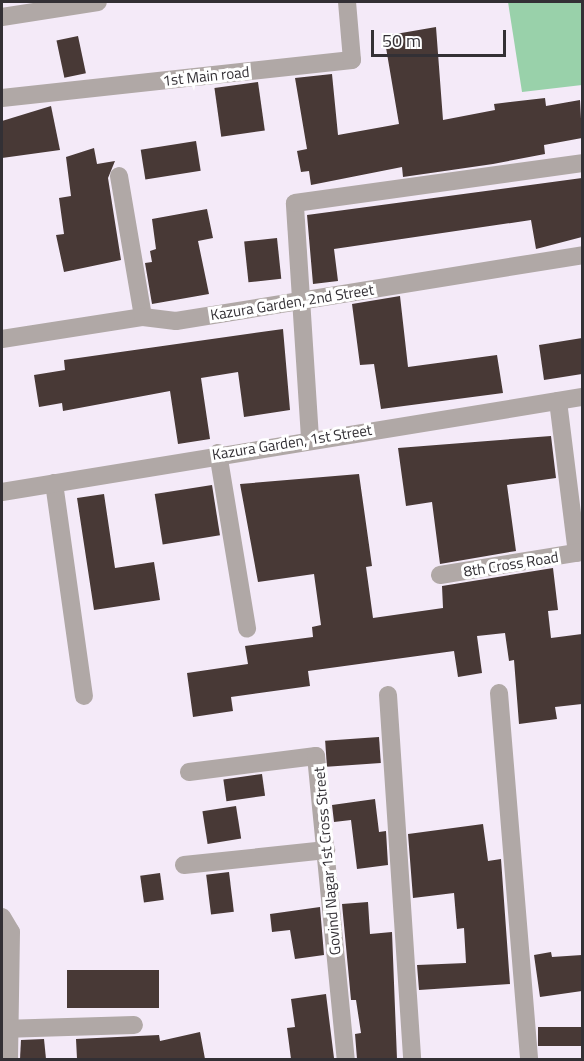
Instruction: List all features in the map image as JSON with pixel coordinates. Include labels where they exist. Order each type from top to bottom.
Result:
[{"type":"street","points":[[2,16],[89,2]]},
{"type":"street","name":"1st Main road","points":[[2,98],[352,60],[347,2]]},
{"type":"street","points":[[310,438],[295,203],[582,163]]},
{"type":"street","points":[[118,176],[143,316]]},
{"type":"street","name":"Kazura Garden, 2nd Street","points":[[2,339],[143,316],[176,321],[582,255]]},
{"type":"street","name":"Kazura Garden, 1st Street","points":[[2,492],[218,453],[582,397]]},
{"type":"street","points":[[558,401],[580,553]]},
{"type":"street","points":[[218,453],[247,630]]},
{"type":"street","points":[[54,483],[84,696]]},
{"type":"street","name":"8th Cross Road","points":[[440,575],[580,553]]},
{"type":"street","points":[[500,693],[529,1059]]},
{"type":"street","points":[[388,695],[412,1059]]},
{"type":"street","name":"Govind Nagar 1st Cross Street","points":[[189,772],[316,756],[346,1059]]},
{"type":"street","points":[[184,865],[326,850]]},
{"type":"street","points":[[2,917],[8,920],[11,932],[5,1029],[9,1059]]},
{"type":"street","points":[[5,1029],[134,1025]]},
{"type":"green space","points":[[508,2],[582,2],[582,85],[522,92]]},
{"type":"building","points":[[436,27],[443,120],[495,110],[494,104],[545,98],[546,106],[580,100],[582,138],[544,145],[545,154],[493,164],[403,177],[402,167],[311,185],[309,171],[301,172],[297,151],[307,149],[295,78],[332,74],[338,135],[399,124],[384,36]]},
{"type":"building","points":[[78,36],[86,73],[64,78],[56,41]]},
{"type":"building","points":[[258,82],[265,131],[221,137],[214,88]]},
{"type":"building","points":[[51,106],[60,150],[2,158],[2,121]]},
{"type":"building","points":[[196,141],[201,171],[145,179],[141,150]]},
{"type":"building","points":[[94,148],[97,164],[115,161],[108,178],[121,260],[64,272],[56,235],[64,234],[59,198],[71,196],[66,157]]},
{"type":"building","points":[[582,178],[582,237],[536,249],[531,220],[334,249],[338,281],[313,284],[307,215]]},
{"type":"building","points":[[207,209],[213,238],[198,241],[209,294],[152,304],[145,263],[152,262],[150,251],[156,249],[152,219]]},
{"type":"building","points":[[277,238],[281,279],[248,282],[244,241]]},
{"type":"building","points":[[400,296],[408,367],[497,355],[503,393],[381,409],[374,364],[360,365],[352,304]]},
{"type":"building","points":[[283,329],[290,410],[244,417],[238,372],[201,378],[210,439],[178,444],[170,391],[63,411],[62,403],[39,407],[34,375],[65,370],[64,360]]},
{"type":"building","points":[[582,338],[582,374],[544,380],[539,345]]},
{"type":"building","points":[[551,436],[556,478],[507,485],[516,551],[440,564],[432,502],[406,506],[398,448]]},
{"type":"building","points":[[359,474],[372,566],[366,567],[373,618],[443,608],[442,586],[553,568],[558,610],[548,611],[551,638],[582,634],[582,704],[555,707],[557,719],[519,724],[514,660],[509,661],[505,633],[477,636],[482,673],[458,677],[454,651],[308,671],[310,686],[231,697],[233,711],[193,717],[187,673],[248,664],[245,646],[313,637],[312,627],[321,625],[314,574],[258,582],[240,484]]},
{"type":"building","points":[[212,485],[220,535],[163,544],[155,494]]},
{"type":"building","points":[[104,494],[115,568],[154,562],[160,600],[94,610],[77,498]]},
{"type":"building","points":[[379,737],[381,763],[327,767],[325,741]]},
{"type":"building","points":[[262,774],[265,796],[226,801],[223,779]]},
{"type":"building","points":[[375,799],[379,832],[386,831],[388,865],[357,869],[351,820],[334,822],[332,805]]},
{"type":"building","points":[[236,806],[241,839],[208,844],[202,811]]},
{"type":"building","points":[[483,824],[488,861],[501,859],[510,984],[419,990],[417,965],[466,963],[464,928],[457,929],[454,893],[413,898],[408,834]]},
{"type":"building","points":[[229,872],[234,912],[211,915],[206,875]]},
{"type":"building","points":[[160,873],[164,900],[144,903],[140,876]]},
{"type":"building","points":[[368,902],[370,934],[392,932],[397,1059],[357,1059],[355,1034],[361,1033],[356,1000],[351,1000],[342,904]]},
{"type":"building","points":[[320,907],[324,955],[295,959],[290,930],[272,932],[270,914]]},
{"type":"building","points":[[551,952],[552,957],[582,955],[582,991],[540,997],[534,955]]},
{"type":"building","points":[[67,970],[159,970],[159,1008],[67,1008]]},
{"type":"building","points":[[326,994],[334,1058],[291,1059],[287,1028],[295,1027],[291,999]]},
{"type":"building","points":[[538,1027],[582,1027],[582,1046],[538,1046]]},
{"type":"building","points":[[200,1032],[205,1059],[77,1059],[76,1039],[159,1035],[160,1041]]},
{"type":"building","points":[[44,1039],[46,1059],[20,1059],[21,1040]]}]
